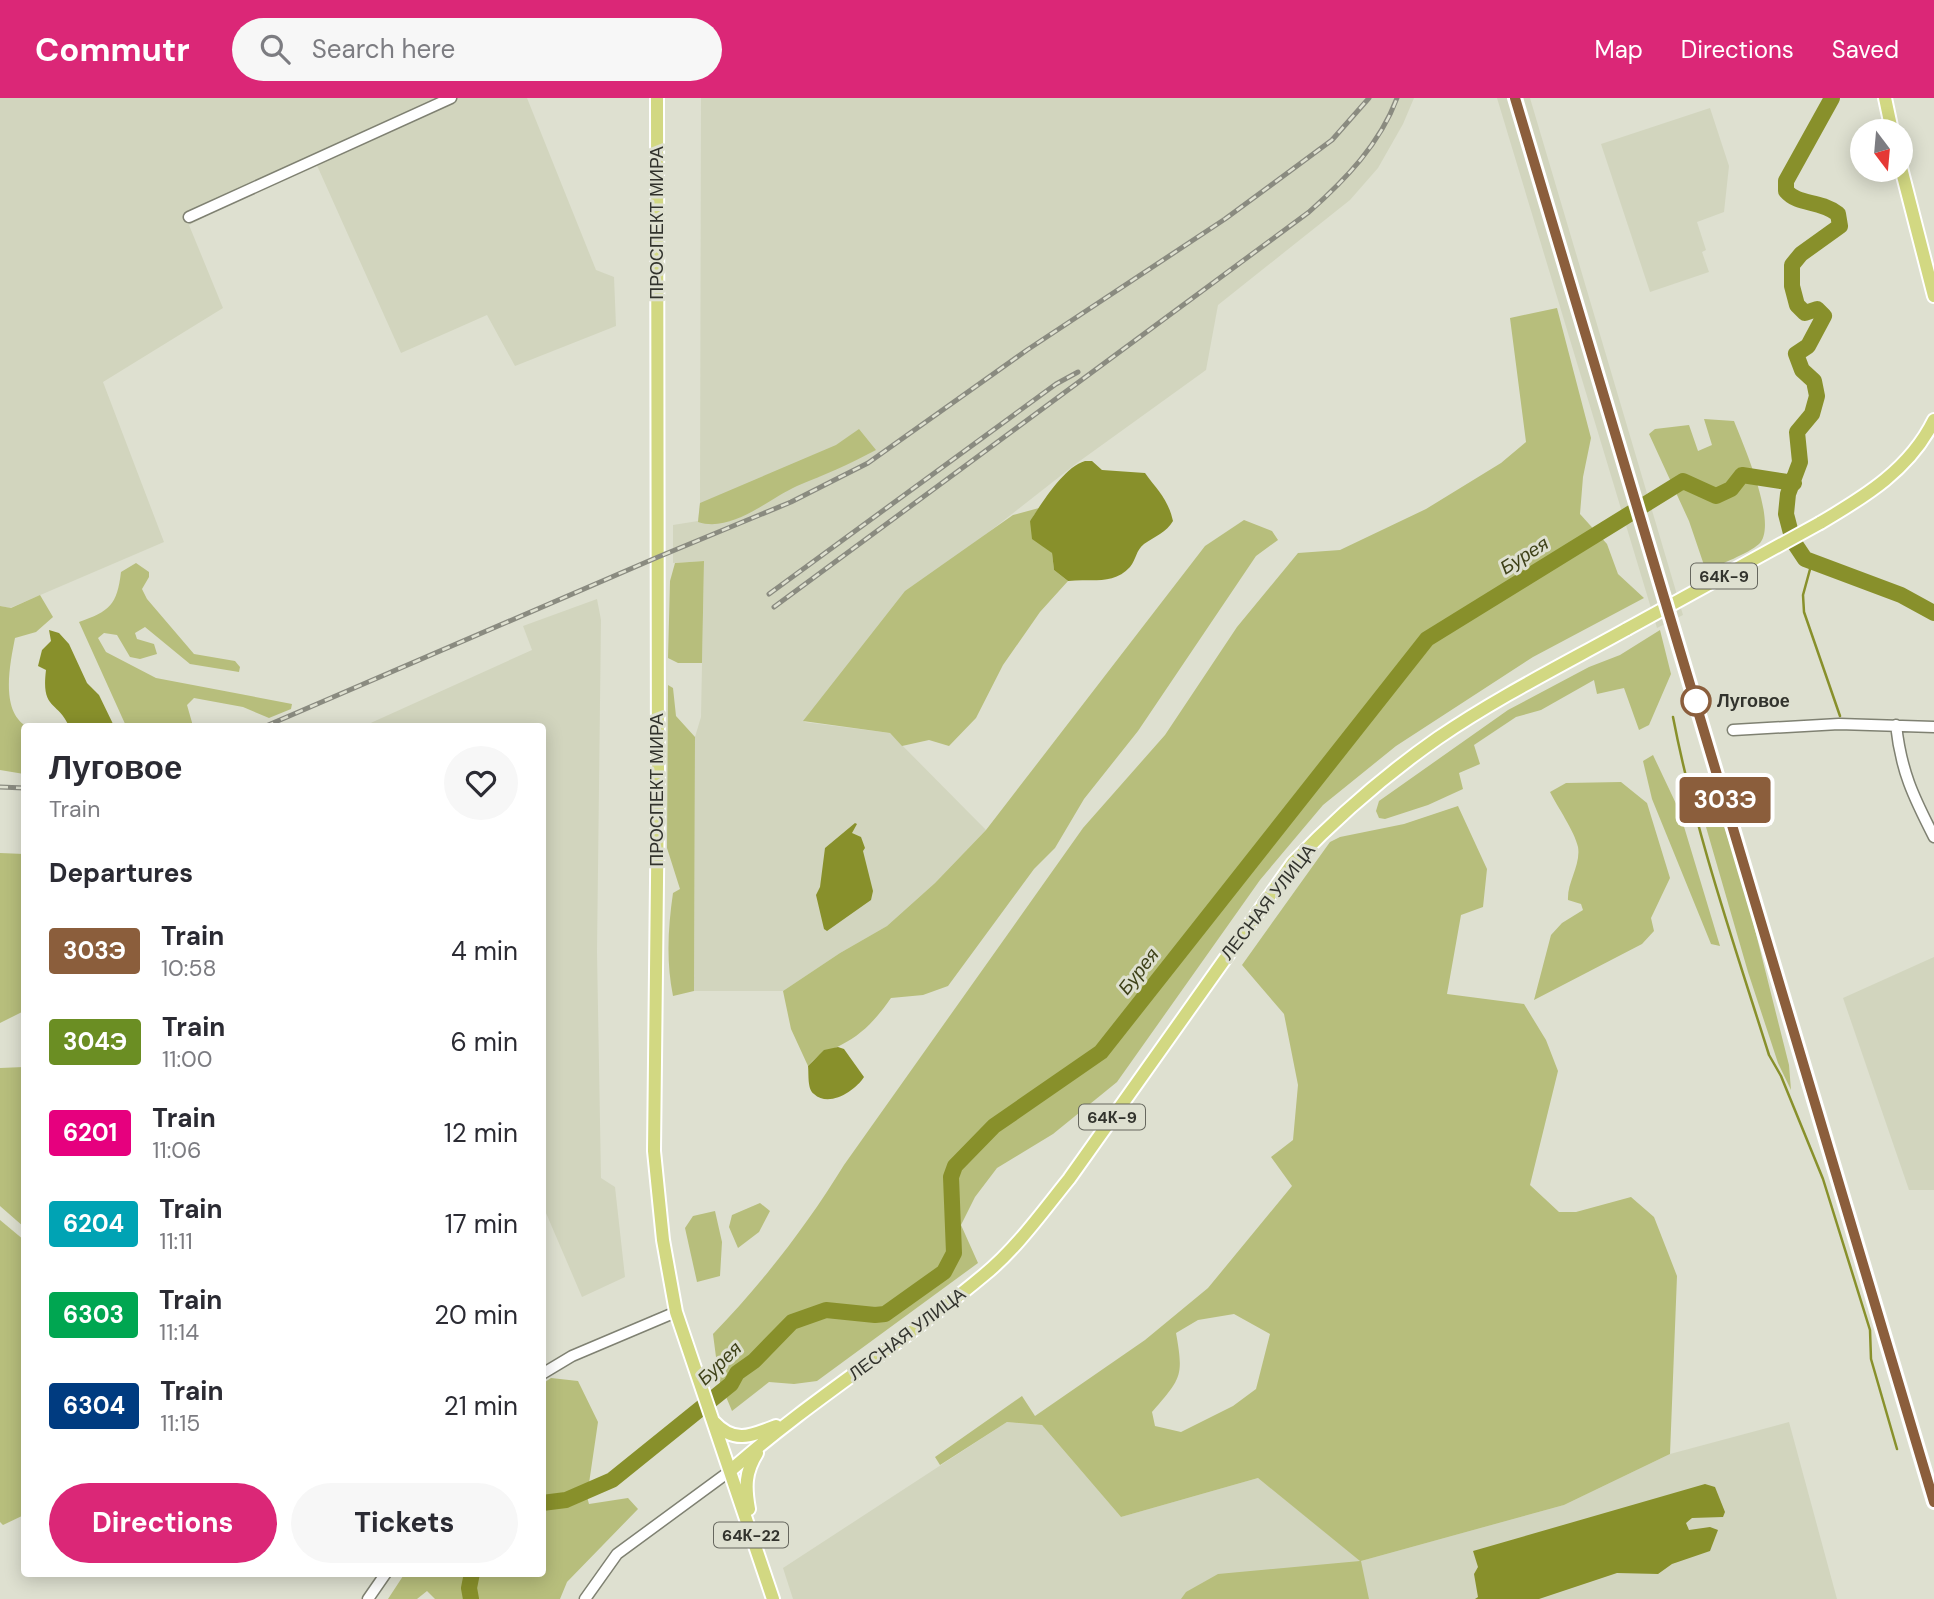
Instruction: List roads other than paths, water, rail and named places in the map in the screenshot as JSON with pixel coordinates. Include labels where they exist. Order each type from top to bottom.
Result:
[{"type":"main road","name":"ПРОСПЕКТ МИРА","points":[[657,98],[658,791],[654,1151],[663,1240],[676,1312],[730,1471]]},
{"type":"main road","points":[[1885,98],[1889,119]]},
{"type":"main road","points":[[1905,182],[1934,296]]},
{"type":"main road","name":"ЛЕСНАЯ УЛИЦА","points":[[730,1471],[765,1439],[986,1274],[1069,1179],[1293,863],[1328,826],[1374,786],[1438,738],[1505,696],[1860,500],[1894,474],[1924,440],[1934,420]]},
{"type":"main road","points":[[711,1418],[723,1432],[735,1438],[751,1436],[789,1421]]},
{"type":"main road","points":[[755,1547],[745,1480],[748,1466],[765,1439]]},
{"type":"main road","name":"64К-22","points":[[730,1471],[773,1599]]},
{"type":"street","points":[[190,217],[452,98]]},
{"type":"street","points":[[1733,730],[1831,724],[1934,727]]},
{"type":"street","points":[[1896,725],[1900,760],[1910,789],[1934,837]]},
{"type":"street","points":[[546,1372],[572,1356],[676,1312]]},
{"type":"street","points":[[585,1599],[617,1554],[730,1471]]},
{"type":"street","points":[[368,1599],[383,1577]]},
{"type":"waterway","points":[[1832,98],[1786,181],[1786,191],[1791,196],[1831,209],[1838,214],[1840,226],[1801,254],[1792,265],[1792,286],[1797,305],[1805,313],[1817,309],[1824,316],[1808,346],[1796,354],[1802,370],[1814,381],[1817,396],[1812,414],[1797,432],[1800,462],[1788,494],[1786,514],[1793,541],[1805,559],[1901,595],[1934,613]]},
{"type":"waterway","name":"Бурея","points":[[546,1502],[566,1500],[612,1480],[731,1384],[737,1373],[754,1361],[792,1322],[826,1310],[885,1314],[944,1272],[954,1253],[951,1177],[955,1166],[994,1126],[1101,1052],[1427,639],[1683,481],[1716,496],[1731,489],[1742,475],[1794,483]]},
{"type":"waterway","points":[[1812,562],[1803,595],[1804,612],[1840,716]]},
{"type":"waterway","points":[[1673,717],[1704,845],[1769,1055],[1781,1076],[1823,1179],[1870,1330],[1871,1359],[1897,1449]]},
{"type":"waterway","name":"Бурея","points":[[471,1577],[471,1599]]},
{"type":"railway","points":[[273,723],[791,502],[868,463],[1027,350],[1225,219],[1332,140],[1369,98]]},
{"type":"railway","points":[[774,607],[1309,212],[1336,187],[1371,146],[1397,98]]},
{"type":"railway","points":[[1515,98],[1934,1502]]},
{"type":"railway","points":[[769,594],[1056,384],[1078,372]]},
{"type":"railway","points":[[0,787],[21,788]]},
{"type":"train","name":"303Э","points":[[1515,98],[1934,1502]]},
{"type":"place","name":"Луговое","points":[[1696,701]]}]
